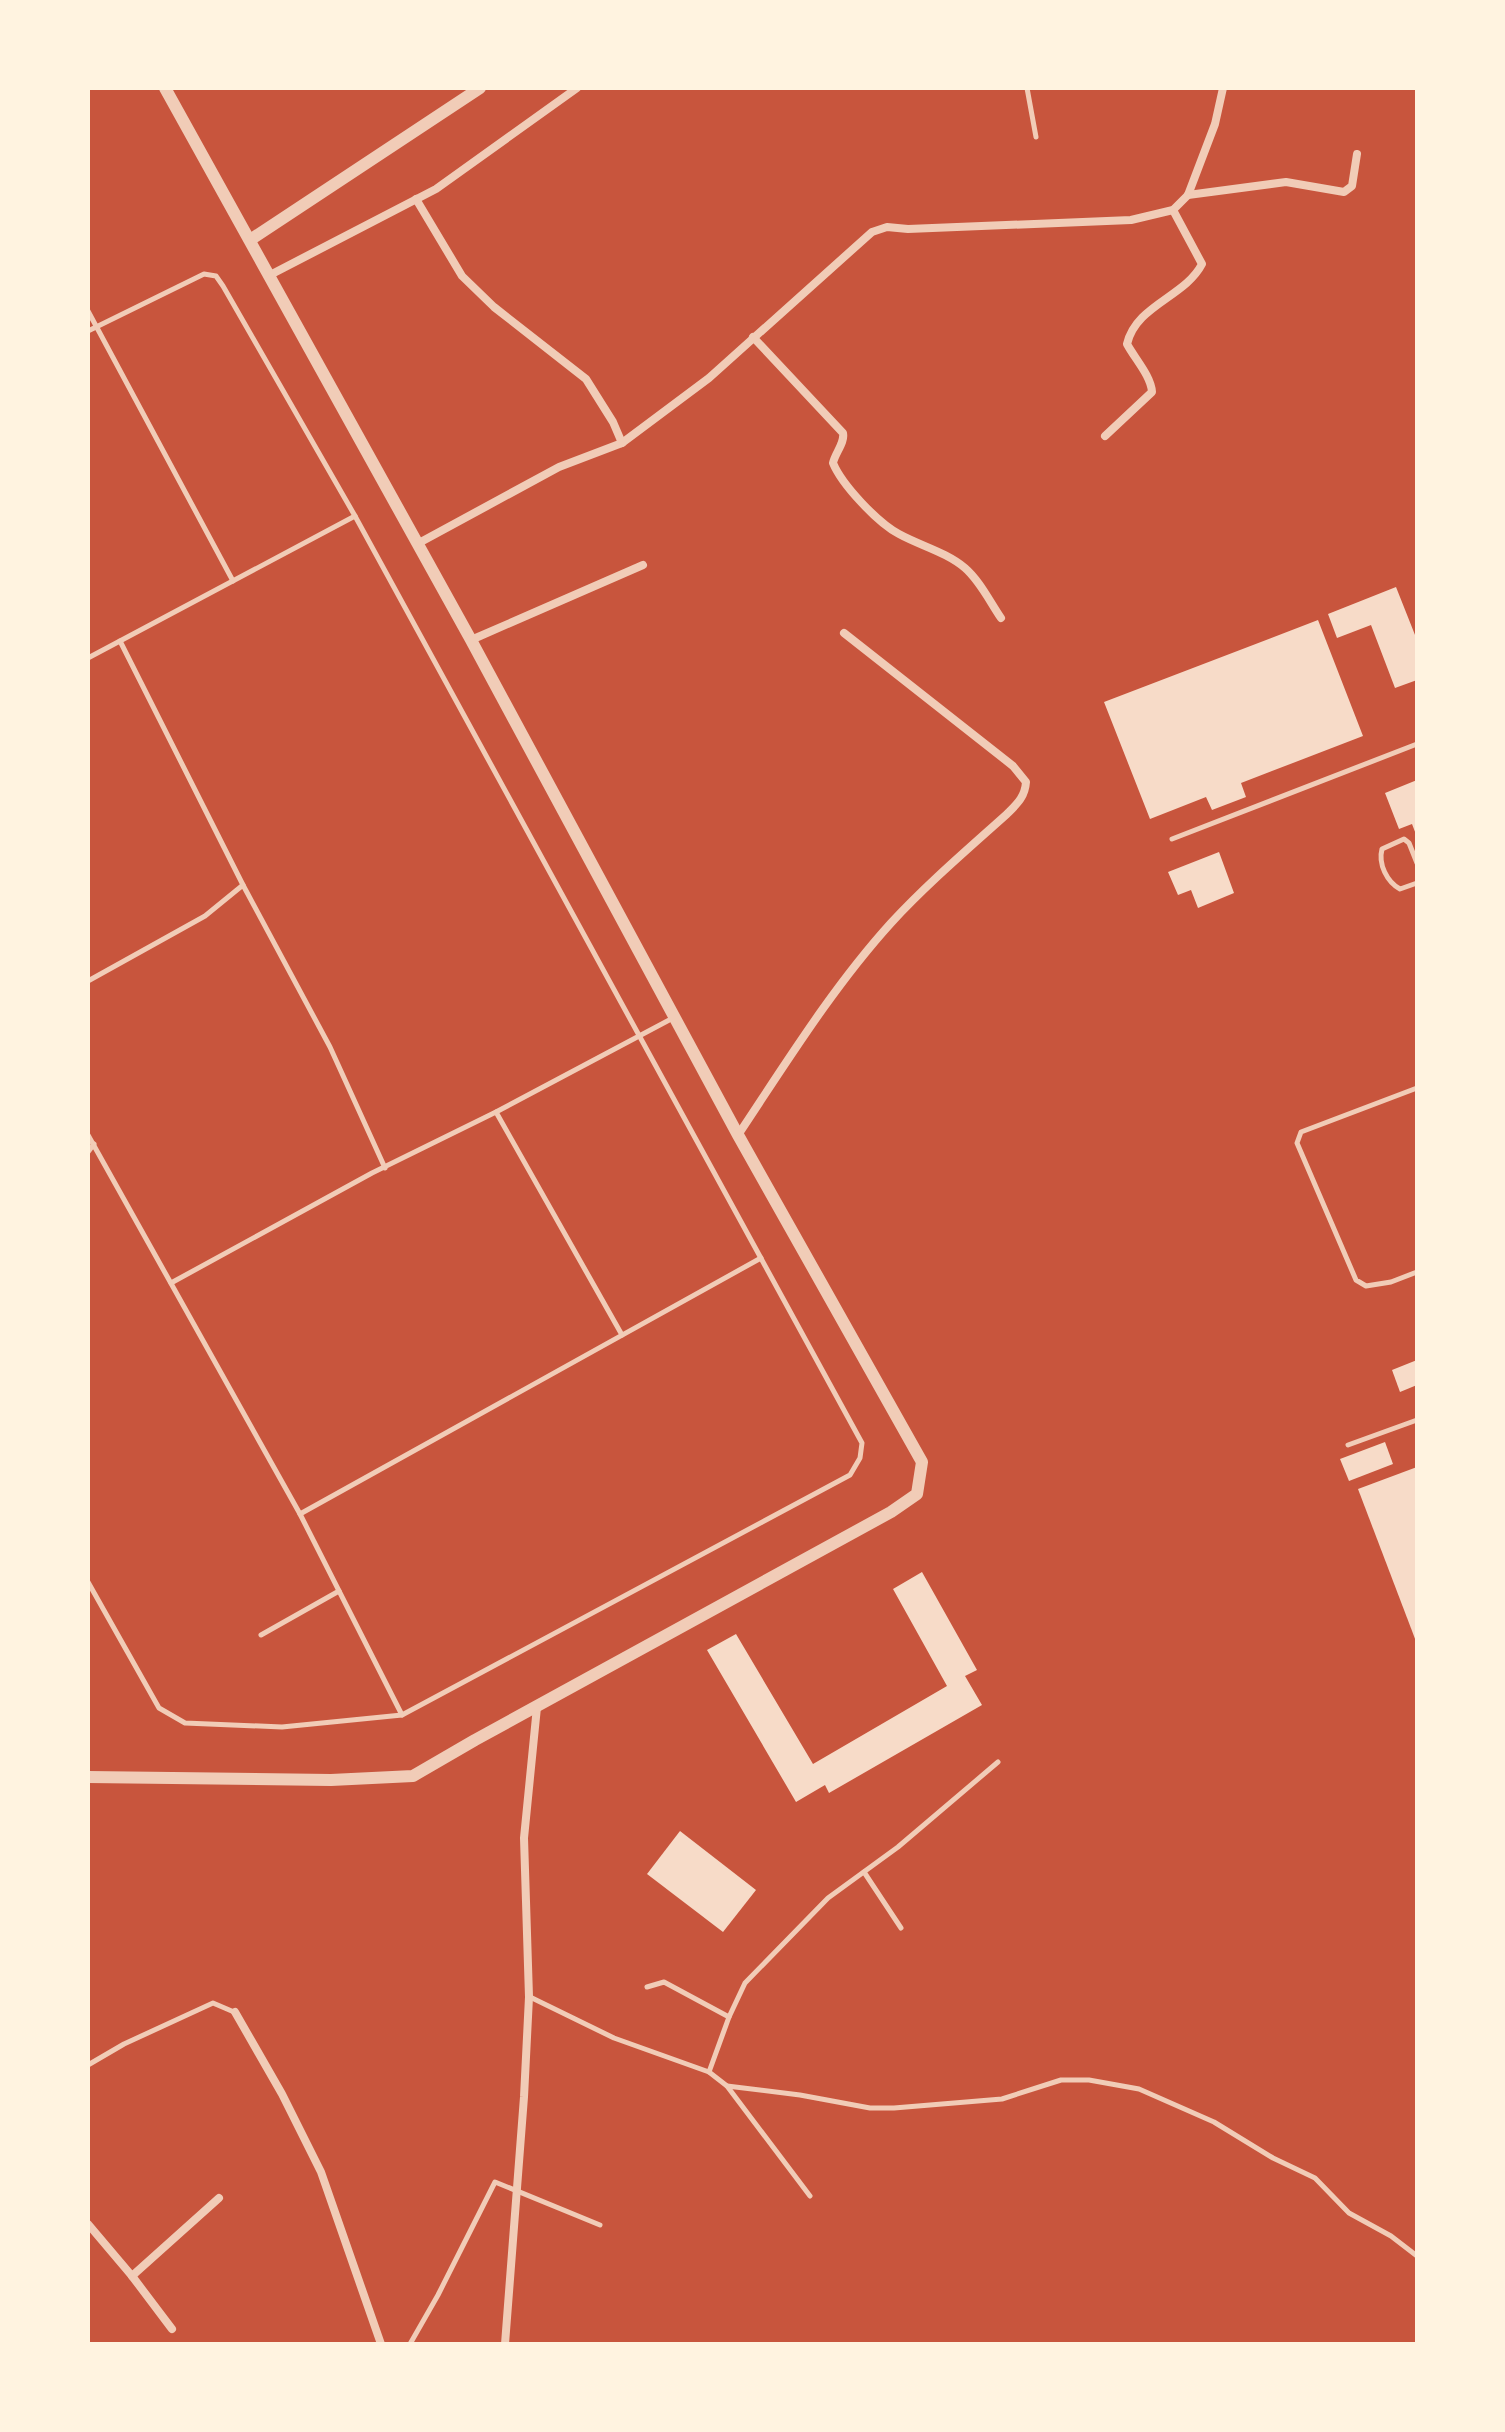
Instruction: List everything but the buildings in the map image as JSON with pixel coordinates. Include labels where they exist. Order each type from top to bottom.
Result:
[{"type":"street","points":[[88,1777],[331,1780],[413,1776],[878,1519],[917,1494],[922,1462],[738,1135],[471,640],[165,88]]},
{"type":"street","points":[[250,240],[480,88]]},
{"type":"street","points":[[270,275],[436,189],[577,88]]},
{"type":"street","points":[[417,544],[559,467],[622,443],[709,378],[872,232],[887,227],[908,229],[1131,220],[1173,210],[1188,195],[1215,124],[1223,88]]},
{"type":"street","points":[[1188,195],[1286,182],[1344,192],[1352,186],[1357,154]]},
{"type":"street","points":[[416,199],[462,276],[494,307],[586,379],[613,422],[622,443]]},
{"type":"street","points":[[1105,436],[1152,392],[1151,381],[1127,344],[1130,329],[1159,302],[1196,275],[1202,264],[1173,210]]},
{"type":"street","points":[[753,337],[843,433],[843,441],[833,463],[858,500],[890,528],[966,569],[1001,618]]},
{"type":"street","points":[[471,640],[643,565]]},
{"type":"street","points":[[738,1135],[864,955],[918,894],[1021,801],[1025,792],[1026,782],[1013,766],[844,633]]},
{"type":"street","points":[[505,2344],[518,2192],[529,1997],[524,1838],[537,1707]]},
{"type":"street","points":[[235,2012],[282,2094],[321,2172],[381,2344]]},
{"type":"street","points":[[132,2276],[219,2198]]},
{"type":"street","points":[[88,2224],[172,2329]]},
{"type":"lane","points":[[1027,88],[1036,137]]},
{"type":"lane","points":[[88,331],[204,274],[216,276],[223,286],[355,516],[862,1443],[860,1458],[850,1475],[402,1715],[282,1727],[185,1723],[159,1708],[88,1582]]},
{"type":"lane","points":[[88,311],[233,581]]},
{"type":"lane","points":[[88,658],[355,516]]},
{"type":"lane","points":[[120,641],[243,885],[330,1047],[385,1168]]},
{"type":"lane","points":[[1172,839],[1417,744]]},
{"type":"lane","points":[[1417,863],[1409,843],[1404,839],[1382,849],[1380,855],[1392,885],[1400,889],[1417,883]]},
{"type":"lane","points":[[88,981],[205,916],[243,885]]},
{"type":"lane","points":[[171,1283],[675,1017]]},
{"type":"lane","points":[[1417,1088],[1301,1132],[1297,1143],[1356,1280],[1366,1286],[1391,1282],[1417,1272]]},
{"type":"lane","points":[[496,1112],[622,1335]]},
{"type":"lane","points":[[88,1135],[300,1514],[402,1715]]},
{"type":"lane","points":[[88,1152],[94,1144]]},
{"type":"lane","points":[[300,1514],[761,1258]]},
{"type":"lane","points":[[1348,1445],[1417,1420]]},
{"type":"lane","points":[[261,1635],[339,1591]]},
{"type":"lane","points":[[709,2072],[745,1983],[828,1898],[898,1847],[998,1762]]},
{"type":"lane","points":[[864,1871],[901,1928]]},
{"type":"lane","points":[[647,1987],[664,1982],[729,2017]]},
{"type":"lane","points":[[529,1997],[614,2038],[709,2072],[727,2086],[810,2196]]},
{"type":"lane","points":[[88,2065],[124,2044],[213,2003],[235,2012]]},
{"type":"lane","points":[[727,2086],[870,2108],[1002,2099],[1061,2080],[1089,2080],[1139,2089],[1214,2122],[1273,2158],[1315,2178],[1349,2213],[1391,2236],[1417,2256]]},
{"type":"lane","points":[[410,2344],[495,2182],[600,2225]]}]
